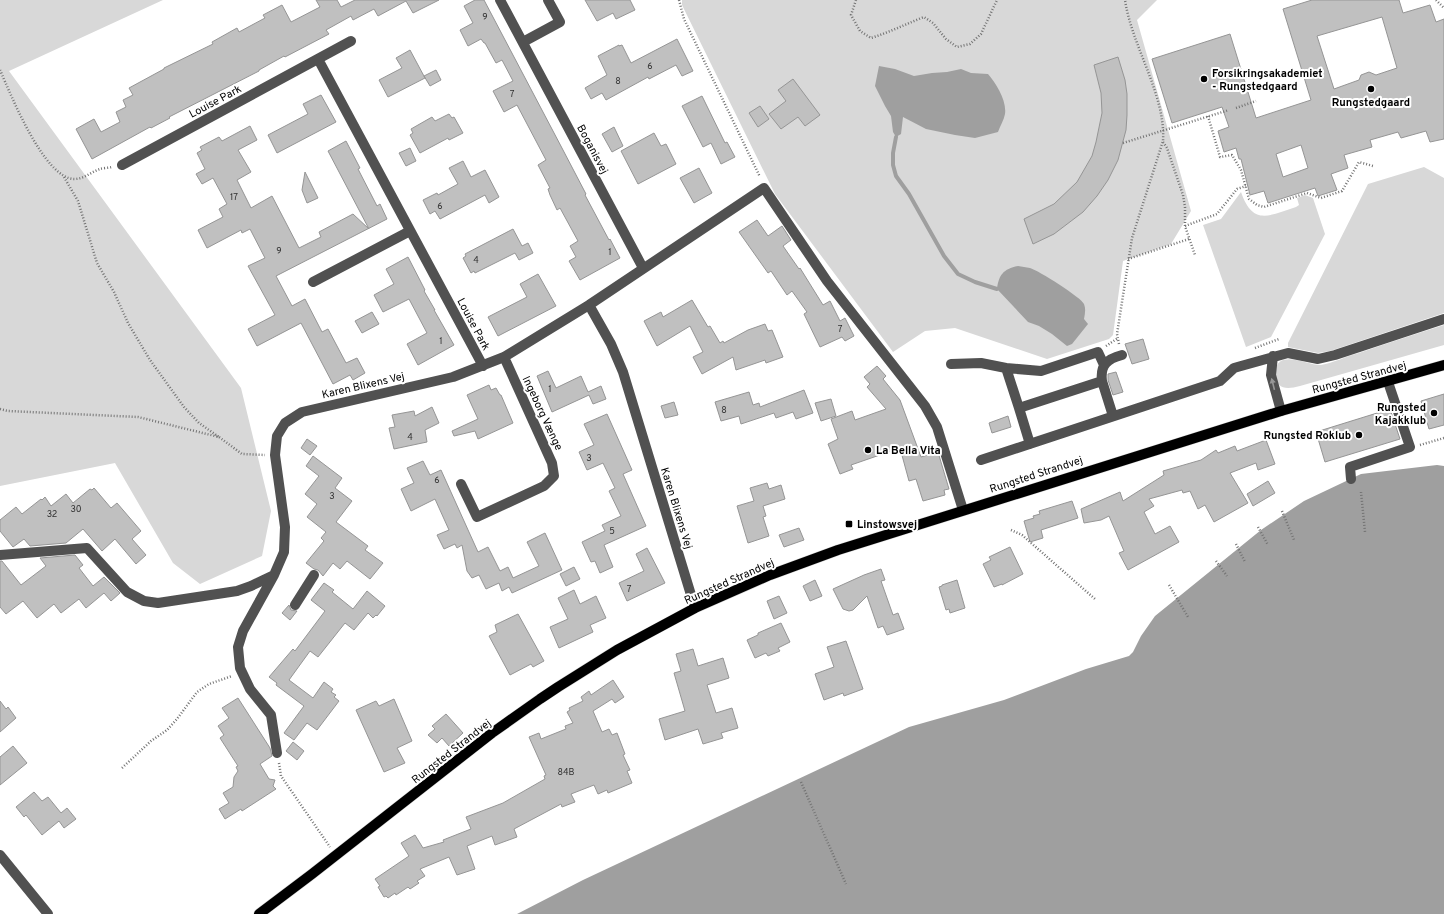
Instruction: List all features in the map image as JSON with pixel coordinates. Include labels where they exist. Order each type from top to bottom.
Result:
[{"type":"main road","name":"Rungsted Strandvej","points":[[259,914],[492,734],[540,699],[617,650],[695,608],[770,575],[838,550],[1281,411],[1444,365]]},
{"type":"street","name":"Boganisvej","points":[[500,0],[643,268]]},
{"type":"street","points":[[523,42],[560,22],[548,0]]},
{"type":"street","name":"Louise Park","points":[[122,165],[351,41]]},
{"type":"street","name":"Louise Park","points":[[318,59],[483,366]]},
{"type":"street","points":[[764,188],[827,281],[925,406],[937,427],[963,510]]},
{"type":"street","name":"Karen Blixens Vej","points":[[277,753],[272,715],[250,689],[240,668],[238,648],[243,631],[274,575],[284,552],[284,527],[275,455],[277,436],[285,423],[302,412],[452,377],[504,357],[589,306],[643,268],[764,188]]},
{"type":"street","points":[[313,282],[410,230]]},
{"type":"street","name":"Karen Blixens Vej","points":[[589,306],[611,344],[623,372],[695,608]]},
{"type":"street","points":[[981,460],[1220,381],[1234,368],[1273,356],[1288,353],[1318,359],[1336,355],[1444,319]]},
{"type":"street","points":[[951,364],[981,363],[1006,368],[1041,371],[1098,352],[1104,365]]},
{"type":"street","points":[[1113,416],[1102,381],[1102,367],[1107,360],[1122,354]]},
{"type":"street","points":[[1273,356],[1271,375],[1281,411]]},
{"type":"street","name":"Ingeborg Vænge","points":[[461,484],[477,517],[544,486],[554,476],[552,463],[504,357]]},
{"type":"street","points":[[1006,368],[1030,444]]},
{"type":"street","points":[[1019,408],[1102,381]]},
{"type":"street","points":[[1351,479],[1350,467],[1410,448],[1388,382]]},
{"type":"street","points":[[0,555],[87,548],[127,592],[144,601],[158,603],[237,590],[251,586],[274,575]]},
{"type":"street","points":[[295,605],[314,575]]},
{"type":"street","points":[[0,855],[48,914]]},
{"type":"path","points":[[679,0],[684,19],[759,174],[764,188]]},
{"type":"path","points":[[856,0],[851,15],[860,31],[871,38],[890,32],[924,17],[933,24],[946,39],[957,47],[970,44],[981,34],[996,0]]},
{"type":"path","points":[[1122,354],[1117,334],[1128,259],[1132,238],[1163,141],[1164,130],[1159,105],[1128,16],[1125,0]]},
{"type":"path","points":[[1436,0],[1444,8]]},
{"type":"path","points":[[0,70],[27,130],[48,162],[64,177],[78,202],[97,263],[114,292],[128,323],[150,360],[184,407],[199,423],[242,454],[275,455]]},
{"type":"path","points":[[1236,108],[1256,101]]},
{"type":"path","points":[[1123,143],[1229,110]]},
{"type":"path","points":[[1208,116],[1220,157],[1232,155],[1241,170],[1249,199],[1257,205],[1264,207],[1307,193],[1321,198],[1342,191],[1359,162],[1373,166]]},
{"type":"path","points":[[1163,141],[1167,148],[1183,195],[1185,207],[1185,226],[1195,255]]},
{"type":"path","points":[[64,177],[74,179],[86,176],[99,169],[122,165]]},
{"type":"path","points":[[1185,226],[1216,214],[1237,189],[1246,186]]},
{"type":"path","points":[[1128,259],[1189,239]]},
{"type":"path","points":[[1250,350],[1279,339]]},
{"type":"path","points":[[0,409],[8,411],[138,417],[219,438]]},
{"type":"path","points":[[1410,448],[1444,438]]},
{"type":"path","points":[[1361,492],[1365,532]]},
{"type":"path","points":[[1282,511],[1294,540]]},
{"type":"path","points":[[1258,527],[1268,546]]},
{"type":"path","points":[[1011,530],[1022,535],[1095,599]]},
{"type":"path","points":[[1236,544],[1245,562]]},
{"type":"path","points":[[1216,562],[1227,576]]},
{"type":"path","points":[[1169,585],[1188,618]]},
{"type":"path","points":[[122,768],[151,741],[167,730],[197,692],[209,684],[242,673]]},
{"type":"path","points":[[277,753],[281,776],[336,856]]},
{"type":"path","points":[[801,782],[846,884]]},
{"type":"shaded area","points":[[0,0],[163,0],[9,71],[241,388],[271,511],[262,556],[200,584],[173,563],[115,463],[0,486]]},
{"type":"shaded area","points":[[682,0],[1157,0],[1137,20],[1191,211],[1171,244],[1123,261],[1113,335],[1109,339],[1047,359],[955,328],[925,331],[893,352],[775,194],[682,5]]},
{"type":"shaded area","points":[[879,66],[895,69],[914,76],[961,69],[971,73],[988,74],[1003,98],[1005,109],[1004,118],[998,132],[975,138],[955,135],[926,129],[903,117],[901,134],[896,137],[893,132],[891,116],[875,86]]},
{"type":"shaded area","points":[[1424,167],[1444,178],[1444,313],[1330,351],[1318,353],[1288,347],[1288,343],[1368,184]]},
{"type":"shaded area","points":[[1241,192],[1251,210],[1262,216],[1296,207],[1299,205],[1297,198],[1305,195],[1313,198],[1325,234],[1271,337],[1246,347],[1203,225],[1221,219]]},
{"type":"shaded area","points":[[1018,266],[1030,268],[1042,274],[1068,290],[1084,304],[1084,319],[1088,324],[1072,344],[1067,346],[1039,326],[1028,322],[997,289],[999,280],[1003,273]]},
{"type":"shaded area","points":[[1444,325],[1444,345],[1295,387],[1282,387],[1277,382],[1276,371],[1278,364],[1282,360],[1295,360],[1316,365],[1326,364]]},
{"type":"shaded area","points":[[1437,465],[1444,466],[1444,914],[517,914],[583,880],[909,727],[1004,700],[1086,669],[1129,656],[1155,616],[1261,530],[1304,501],[1361,474]]},
{"type":"building","points":[[316,0],[337,0],[341,7],[355,0],[439,0],[413,13],[406,1],[378,16],[374,9],[353,20],[351,16],[326,30],[329,34],[285,57],[284,56],[259,71],[169,117],[170,118],[151,128],[150,127],[92,159],[76,129],[94,119],[101,132],[120,122],[116,112],[126,107],[123,100],[133,95],[129,88],[164,68],[213,44],[212,42],[237,28],[239,32],[265,18],[263,15],[282,5],[291,22],[320,7]]},
{"type":"building","points":[[475,0],[484,0],[586,194],[585,195],[620,258],[580,280],[569,261],[576,257],[570,246],[578,241],[560,208],[557,210],[548,189],[550,188],[538,165],[546,160],[517,105],[504,112],[493,91],[513,81],[502,60],[496,63],[485,43],[481,39],[468,46],[460,30],[473,23],[464,6]]},
{"type":"building","points":[[585,0],[630,0],[635,10],[616,19],[613,13],[597,21]]},
{"type":"building","points":[[1312,0],[1399,0],[1403,13],[1430,5],[1436,22],[1444,19],[1444,139],[1430,142],[1426,131],[1401,138],[1398,132],[1370,140],[1372,147],[1344,155],[1348,168],[1331,174],[1337,190],[1318,196],[1315,188],[1268,203],[1264,191],[1250,195],[1241,159],[1239,159],[1236,148],[1224,152],[1218,131],[1229,127],[1222,107],[1172,123],[1152,59],[1230,34],[1256,118],[1311,100],[1283,9]],"holes":[[[1382,17],[1397,68],[1376,75],[1369,72],[1361,75],[1359,80],[1334,89],[1317,36]],[[1301,145],[1308,168],[1283,177],[1276,154]]]},
{"type":"building","points":[[677,39],[693,71],[682,76],[676,65],[649,79],[648,77],[606,100],[602,93],[591,99],[585,88],[607,75],[598,56],[619,45],[622,45],[631,63]]},
{"type":"building","points":[[410,50],[425,78],[388,97],[379,80],[402,68],[396,58]]},
{"type":"building","points":[[1118,57],[1125,80],[1127,115],[1126,130],[1118,160],[1108,180],[1083,212],[1054,234],[1033,244],[1024,219],[1054,204],[1077,182],[1092,156],[1102,113],[1101,93],[1094,65]]},
{"type":"building","points":[[436,70],[441,80],[430,86],[424,76]]},
{"type":"building","points":[[793,79],[820,115],[805,126],[798,117],[781,129],[769,114],[786,101],[778,90]]},
{"type":"building","points":[[321,95],[336,122],[277,153],[268,135],[308,114],[303,104]]},
{"type":"building","points":[[702,96],[725,143],[727,142],[735,157],[721,164],[711,143],[703,147],[682,106]]},
{"type":"building","points":[[760,106],[769,119],[758,127],[749,113]]},
{"type":"building","points":[[449,114],[452,118],[454,117],[463,133],[449,140],[448,138],[420,153],[410,135],[413,133],[411,129],[432,117],[435,121]]},
{"type":"building","points":[[250,126],[257,140],[238,150],[251,172],[237,180],[251,208],[272,196],[299,248],[321,237],[319,232],[353,214],[368,229],[276,276],[292,306],[305,299],[322,332],[328,329],[346,363],[357,358],[365,373],[353,380],[350,375],[333,384],[301,323],[257,346],[248,329],[275,315],[248,266],[265,258],[250,229],[242,233],[241,230],[207,248],[198,230],[223,217],[219,209],[227,204],[213,178],[202,184],[196,174],[205,169],[197,153],[202,150],[200,147],[219,137],[222,141]]},
{"type":"building","points":[[614,127],[623,146],[612,152],[602,134]]},
{"type":"building","points":[[654,133],[661,146],[666,144],[676,164],[638,184],[621,151]]},
{"type":"building","points":[[346,141],[360,168],[358,169],[377,206],[380,204],[387,219],[369,228],[328,151]]},
{"type":"building","points":[[410,148],[416,161],[406,166],[399,153]]},
{"type":"building","points":[[463,161],[471,177],[485,170],[499,197],[489,203],[485,195],[440,219],[435,211],[430,214],[423,200],[437,193],[438,195],[458,184],[449,168]]},
{"type":"building","points":[[699,168],[712,193],[694,203],[680,178]]},
{"type":"building","points":[[305,172],[318,198],[307,203],[302,190]]},
{"type":"building","points":[[757,220],[768,236],[782,226],[791,240],[783,246],[799,269],[800,268],[823,305],[830,301],[840,321],[845,318],[854,336],[845,341],[842,337],[820,347],[804,314],[807,312],[792,291],[787,295],[771,271],[768,273],[739,232]]},
{"type":"building","points":[[513,229],[522,246],[528,243],[533,253],[519,260],[515,253],[475,273],[474,271],[471,273],[463,258],[466,256],[465,254]]},
{"type":"building","points":[[408,257],[425,290],[424,291],[454,345],[418,365],[407,344],[427,333],[409,299],[383,312],[374,295],[394,284],[386,269]]},
{"type":"building","points":[[538,274],[556,306],[498,336],[488,317],[527,297],[520,284]]},
{"type":"building","points":[[692,300],[708,327],[710,326],[720,343],[723,341],[724,343],[748,330],[765,324],[768,331],[772,330],[783,357],[766,363],[765,360],[736,370],[733,357],[702,374],[693,357],[703,352],[690,326],[657,346],[644,321],[661,312],[663,317]]},
{"type":"building","points":[[372,312],[379,324],[362,333],[355,321]]},
{"type":"building","points":[[1143,339],[1149,359],[1132,364],[1125,344]]},
{"type":"building","points":[[877,366],[886,376],[883,379],[900,400],[921,457],[938,452],[949,489],[944,490],[945,495],[923,501],[916,479],[909,481],[900,448],[851,465],[853,469],[840,474],[828,444],[838,439],[831,419],[852,411],[855,420],[886,409],[867,387],[870,384],[864,377]]},
{"type":"building","points":[[548,371],[556,388],[581,376],[588,392],[601,386],[606,399],[593,404],[589,395],[552,412],[537,376]]},
{"type":"building","points":[[1116,372],[1123,392],[1113,395],[1108,380],[1108,374]]},
{"type":"building","points":[[489,385],[491,390],[496,388],[501,395],[513,423],[478,439],[475,431],[454,436],[452,431],[478,419],[467,395]]},
{"type":"building","points":[[804,390],[813,413],[796,419],[793,412],[776,418],[774,413],[741,424],[739,416],[721,421],[715,402],[749,392],[753,405],[759,403],[760,407]]},
{"type":"building","name":"Rungsted Kajakklub","points":[[1444,394],[1444,425],[1429,429],[1421,401]]},
{"type":"building","points":[[831,399],[836,416],[821,421],[815,403]]},
{"type":"building","points":[[674,402],[678,415],[665,418],[661,406]]},
{"type":"building","points":[[432,407],[439,423],[425,430],[427,442],[394,449],[389,428],[395,427],[392,415],[414,411],[415,416]]},
{"type":"building","name":"Rungsted Roklub","points":[[1390,409],[1400,439],[1325,462],[1316,432]]},
{"type":"building","points":[[607,414],[632,470],[623,474],[646,526],[604,545],[613,567],[600,573],[595,561],[591,562],[582,542],[605,531],[602,525],[621,516],[609,491],[615,488],[603,463],[587,470],[579,452],[594,445],[584,424]]},
{"type":"building","points":[[1008,416],[1011,427],[992,433],[989,423]]},
{"type":"building","points":[[307,439],[317,446],[310,455],[301,448]]},
{"type":"building","points":[[1266,440],[1275,464],[1258,470],[1256,463],[1230,473],[1248,503],[1214,522],[1205,505],[1198,509],[1190,491],[1183,493],[1182,490],[1149,499],[1154,506],[1144,512],[1155,534],[1170,526],[1179,542],[1128,570],[1119,553],[1124,551],[1109,516],[1101,520],[1084,523],[1081,509],[1120,492],[1123,501],[1164,475],[1163,471],[1201,460],[1216,450],[1218,453],[1235,446],[1237,451]]},
{"type":"building","points":[[313,456],[342,478],[335,488],[352,501],[336,522],[368,546],[365,550],[383,563],[370,579],[347,561],[340,569],[333,563],[323,576],[318,570],[306,563],[324,541],[321,538],[326,532],[307,517],[317,504],[305,494],[319,476],[306,466]]},
{"type":"building","points":[[423,461],[430,475],[441,470],[478,552],[488,547],[500,571],[508,567],[513,578],[539,566],[527,542],[545,533],[562,570],[512,593],[509,587],[502,591],[499,583],[486,589],[479,575],[472,578],[467,571],[462,545],[457,548],[455,544],[444,549],[437,535],[449,530],[435,499],[411,511],[401,489],[414,483],[407,468]]},
{"type":"building","points":[[1268,481],[1275,493],[1253,506],[1247,494]]},
{"type":"building","points":[[767,483],[769,489],[781,485],[785,499],[763,506],[766,516],[763,517],[769,536],[748,543],[737,506],[754,501],[750,488]]},
{"type":"building","points":[[94,488],[111,508],[117,503],[141,531],[132,539],[146,555],[136,564],[115,539],[102,551],[83,529],[66,543],[30,546],[24,539],[13,547],[0,531],[0,520],[16,507],[22,514],[45,497],[51,506],[66,494],[73,503],[90,489],[92,490]]},
{"type":"building","points":[[1072,501],[1078,518],[1041,530],[1043,538],[1030,542],[1024,521],[1034,518],[1033,516],[1040,514],[1039,511]]},
{"type":"building","points":[[799,528],[804,540],[784,547],[779,535]]},
{"type":"building","points":[[1010,547],[1023,574],[1002,585],[994,587],[983,564],[991,560],[989,557]]},
{"type":"building","points":[[647,548],[665,583],[627,601],[619,583],[644,571],[636,554]]},
{"type":"building","points":[[75,555],[83,565],[79,568],[93,586],[104,577],[120,593],[111,601],[104,593],[86,608],[79,599],[61,613],[54,604],[37,618],[23,601],[6,614],[0,607],[0,561],[2,561],[21,585],[46,566],[40,558]]},
{"type":"building","points":[[574,567],[580,579],[566,586],[560,574]]},
{"type":"building","points":[[881,569],[885,580],[881,581],[893,615],[898,613],[904,629],[887,635],[883,626],[878,628],[867,596],[853,610],[849,611],[843,609],[833,589]]},
{"type":"building","points":[[815,580],[822,596],[810,601],[803,586]]},
{"type":"building","points":[[957,580],[965,608],[950,613],[949,609],[946,610],[939,587]]},
{"type":"building","points":[[324,583],[334,590],[332,592],[353,609],[367,591],[385,606],[377,616],[376,615],[373,618],[368,613],[354,630],[345,623],[318,657],[310,651],[289,680],[313,698],[324,682],[333,689],[331,692],[336,695],[334,697],[339,701],[317,730],[307,723],[294,740],[284,733],[304,706],[276,685],[277,683],[269,677],[293,649],[295,651],[325,611],[311,600]]},
{"type":"building","points":[[574,590],[580,604],[596,596],[606,618],[590,625],[593,632],[559,648],[550,627],[568,619],[558,598]]},
{"type":"building","points":[[779,596],[787,613],[774,619],[767,601]]},
{"type":"building","points":[[289,605],[291,610],[297,611],[290,620],[282,613]]},
{"type":"building","points":[[518,614],[544,661],[533,667],[531,664],[510,675],[489,636],[497,632],[495,625]]},
{"type":"building","points":[[781,623],[790,642],[778,648],[780,651],[768,656],[766,653],[755,658],[747,640],[758,635],[758,633]]},
{"type":"building","points":[[846,641],[863,689],[844,696],[843,693],[824,700],[815,674],[834,667],[827,647]]},
{"type":"building","points":[[693,649],[698,666],[723,658],[729,678],[707,685],[716,713],[732,708],[738,728],[721,733],[723,738],[703,744],[698,729],[665,740],[659,719],[685,711],[674,673],[681,671],[676,654]]},
{"type":"building","points":[[613,680],[624,697],[615,703],[612,699],[593,711],[602,732],[609,729],[612,735],[617,733],[625,754],[623,755],[630,770],[627,771],[632,783],[608,793],[607,790],[598,794],[594,785],[571,794],[575,802],[562,807],[561,804],[514,829],[517,837],[495,845],[492,836],[467,846],[475,869],[457,875],[449,857],[420,869],[425,876],[417,881],[419,883],[410,889],[408,887],[396,895],[395,893],[388,898],[386,896],[384,897],[378,887],[380,886],[375,879],[409,856],[401,843],[415,835],[423,848],[444,842],[443,840],[471,829],[466,817],[503,803],[545,779],[544,776],[546,775],[529,737],[539,733],[541,739],[566,729],[565,726],[573,723],[567,712],[570,710],[569,708],[583,701],[581,697],[589,691],[591,695]]},
{"type":"building","points":[[238,698],[270,748],[272,756],[260,764],[269,779],[275,780],[273,786],[276,789],[242,811],[241,809],[225,819],[219,809],[229,803],[223,793],[233,787],[234,777],[238,771],[236,767],[238,766],[220,738],[224,735],[218,726],[229,718],[222,708]]},
{"type":"building","points":[[394,699],[412,741],[397,748],[405,763],[384,772],[356,710],[376,701],[379,706]]},
{"type":"building","points":[[0,701],[6,709],[8,707],[16,718],[0,732]]},
{"type":"building","points":[[446,714],[463,733],[449,746],[442,738],[437,743],[428,735],[435,729],[432,726]]},
{"type":"building","points":[[293,742],[304,751],[297,760],[286,751]]},
{"type":"building","points":[[13,746],[27,763],[0,785],[0,757]]},
{"type":"building","points":[[34,792],[42,801],[48,797],[61,813],[67,808],[76,819],[64,828],[59,821],[42,835],[26,815],[24,817],[16,807]]},
{"type":"waterway","points":[[896,137],[893,153],[893,165],[896,176],[909,194],[944,256],[958,274],[975,282],[997,289]]},
{"type":"place","name":"Forsikringsakademiet - Rungstedgaard","points":[[1204,79]]},
{"type":"place","name":"Rungstedgaard","points":[[1371,89]]},
{"type":"place","name":"Rungsted Kajakklub","points":[[1434,413]]},
{"type":"place","name":"Rungsted Roklub","points":[[1359,435]]},
{"type":"place","name":"La Bella Vita","points":[[868,450]]},
{"type":"place","name":"Linstowsvej","points":[[849,524]]}]
